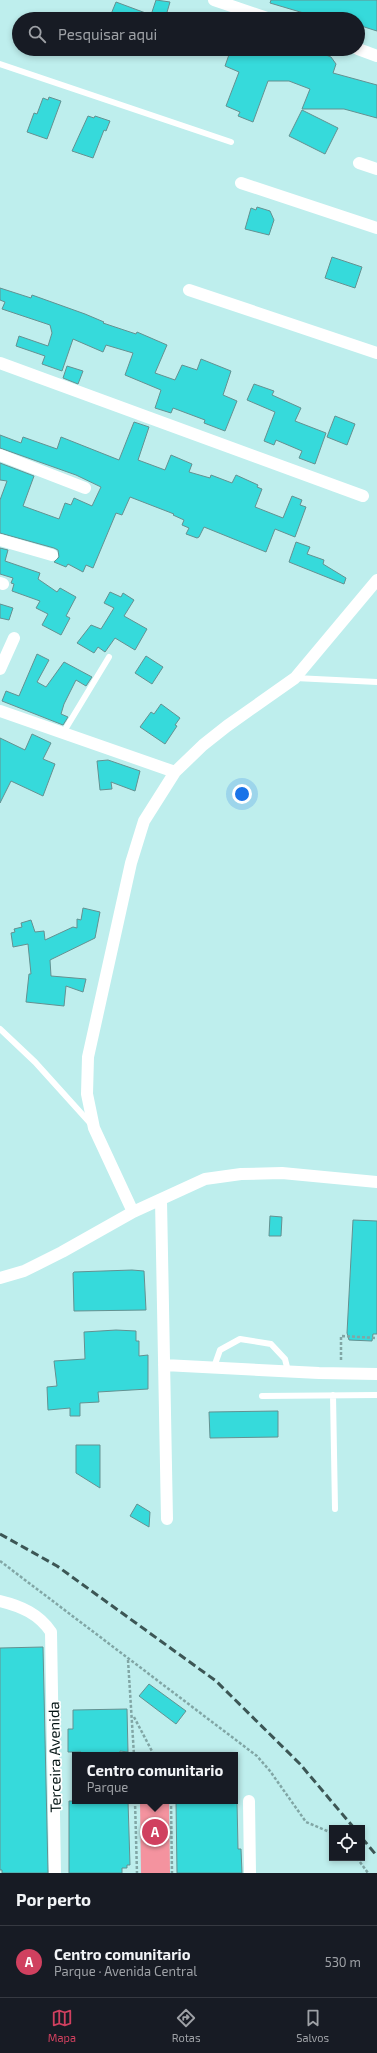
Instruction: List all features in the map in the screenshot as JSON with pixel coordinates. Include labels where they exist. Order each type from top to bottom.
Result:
[{"type":"street","points":[[214,0],[249,12]]},
{"type":"street","points":[[365,52],[377,56]]},
{"type":"street","points":[[359,163],[377,169]]},
{"type":"street","points":[[241,183],[377,228]]},
{"type":"street","points":[[189,290],[377,353]]},
{"type":"street","points":[[0,363],[363,496]]},
{"type":"street","points":[[0,455],[85,488]]},
{"type":"street","points":[[0,540],[52,555]]},
{"type":"street","points":[[133,1212],[94,1128],[87,1094],[88,1056],[131,863],[144,821],[175,772],[203,745],[227,726],[295,678],[377,580]]},
{"type":"street","points":[[0,669],[14,638]]},
{"type":"street","points":[[0,711],[175,772]]},
{"type":"street","points":[[0,1278],[24,1271],[62,1252],[133,1212],[205,1179],[241,1174],[282,1173],[377,1182]]},
{"type":"street","points":[[161,1200],[167,1519]]},
{"type":"street","points":[[164,1365],[377,1374]]},
{"type":"street","name":"Terceira Avenida","points":[[0,1601],[35,1613],[45,1622],[51,1632],[55,1873]]},
{"type":"street","points":[[249,1801],[250,1873]]},
{"type":"lane","points":[[0,64],[231,142]]},
{"type":"lane","points":[[63,733],[109,657]]},
{"type":"lane","points":[[295,678],[377,682]]},
{"type":"lane","points":[[0,1029],[35,1062],[94,1128]]},
{"type":"lane","points":[[214,1367],[220,1350],[240,1339],[271,1344],[285,1359],[288,1371]]},
{"type":"lane","points":[[333,1395],[335,1509]]},
{"type":"lane","points":[[262,1396],[377,1395]]},
{"type":"path","points":[[341,1360],[340,1336],[377,1338]]},
{"type":"path","points":[[0,1561],[257,1756],[270,1771],[306,1822],[329,1832]]},
{"type":"path","points":[[128,1659],[134,1752]]},
{"type":"path","points":[[132,1715],[152,1752]]},
{"type":"path","points":[[135,1804],[137,1873]]},
{"type":"path","points":[[171,1804],[172,1873]]},
{"type":"path","points":[[358,1861],[368,1873]]},
{"type":"shaded area","points":[[140,1804],[169,1804],[170,1873],[141,1873]]},
{"type":"building","points":[[156,0],[170,2],[167,12],[152,12]]},
{"type":"building","points":[[271,0],[377,0],[377,31],[365,27],[365,12],[300,12],[270,3]]},
{"type":"building","points":[[116,2],[143,12],[112,12]]},
{"type":"building","points":[[229,56],[328,56],[336,64],[333,73],[377,85],[377,118],[344,109],[302,109],[310,89],[289,81],[268,81],[253,122],[238,116],[240,112],[226,106],[239,72],[225,66]]},
{"type":"building","points":[[49,97],[61,101],[47,139],[27,132],[34,113],[37,114],[43,98],[48,100]]},
{"type":"building","points":[[302,110],[338,128],[325,154],[289,136]]},
{"type":"building","points":[[88,116],[94,118],[95,116],[110,121],[106,131],[104,130],[93,158],[72,151]]},
{"type":"building","points":[[257,207],[270,211],[274,220],[269,235],[245,229],[251,208],[256,210]]},
{"type":"building","points":[[332,257],[362,267],[355,288],[325,278]]},
{"type":"building","points":[[0,288],[31,298],[32,295],[85,314],[104,322],[103,323],[136,334],[137,332],[167,345],[155,373],[175,380],[182,365],[197,370],[201,359],[231,371],[223,395],[237,401],[225,431],[204,423],[205,420],[173,408],[171,413],[155,408],[161,390],[125,375],[133,353],[106,345],[103,352],[73,339],[62,371],[42,364],[45,356],[16,346],[19,336],[48,346],[52,333],[50,325],[2,309],[5,302],[0,300]]},
{"type":"building","points":[[67,366],[83,371],[78,384],[63,378]]},
{"type":"building","points":[[254,384],[274,391],[272,395],[301,408],[295,421],[326,433],[315,464],[299,458],[302,451],[276,440],[274,445],[264,441],[275,412],[247,400]]},
{"type":"building","points":[[335,416],[355,424],[347,445],[327,437]]},
{"type":"building","points":[[134,422],[149,427],[138,460],[165,470],[171,455],[192,464],[189,472],[210,478],[211,475],[232,483],[236,475],[258,485],[257,487],[262,489],[255,507],[283,518],[292,496],[302,500],[300,505],[306,507],[295,537],[275,529],[266,552],[204,527],[197,538],[186,534],[189,528],[182,525],[184,520],[173,515],[174,514],[130,497],[122,515],[116,513],[93,568],[86,565],[83,572],[68,564],[66,567],[54,562],[59,557],[58,550],[54,548],[0,533],[0,500],[7,481],[0,480],[0,463],[34,476],[23,506],[59,519],[65,503],[71,505],[74,498],[92,506],[101,487],[76,475],[0,448],[0,435],[21,443],[23,437],[57,449],[61,437],[119,460]]},
{"type":"building","points":[[296,542],[310,547],[307,554],[324,560],[323,564],[346,578],[344,584],[289,562]]},
{"type":"building","points":[[0,548],[8,550],[5,561],[40,573],[38,579],[57,592],[60,588],[76,597],[66,616],[70,618],[61,635],[42,625],[48,614],[36,608],[40,601],[12,591],[14,584],[11,583],[13,578],[0,574]]},
{"type":"building","points":[[110,592],[121,597],[123,593],[134,600],[124,616],[147,629],[135,650],[115,638],[105,652],[98,647],[94,653],[77,643],[91,625],[101,629],[114,608],[104,603]]},
{"type":"building","points":[[0,604],[13,608],[9,620],[0,618]]},
{"type":"building","points":[[37,654],[49,660],[37,682],[46,687],[64,662],[92,677],[86,686],[76,680],[64,704],[61,714],[68,717],[63,725],[2,701],[6,691],[19,696]]},
{"type":"building","points":[[146,656],[163,667],[152,684],[135,673]]},
{"type":"building","points":[[161,704],[180,718],[175,725],[177,726],[165,744],[140,727],[151,712],[154,714]]},
{"type":"building","points":[[32,734],[51,743],[43,759],[55,764],[43,796],[11,781],[0,803],[0,738],[25,750]]},
{"type":"building","points":[[108,760],[140,771],[135,791],[111,782],[112,789],[100,790],[97,761]]},
{"type":"building","points":[[83,908],[100,912],[95,938],[50,960],[51,976],[86,979],[83,992],[66,986],[64,1006],[26,1002],[29,974],[31,974],[28,944],[13,947],[11,933],[15,932],[14,929],[22,927],[21,923],[31,920],[35,932],[44,931],[45,940],[73,927],[77,928],[77,919],[81,920]]},
{"type":"building","points":[[270,1216],[282,1217],[281,1236],[269,1236]]},
{"type":"building","points":[[353,1220],[377,1221],[377,1334],[373,1334],[372,1341],[349,1340],[347,1333]]},
{"type":"building","points":[[144,1271],[146,1310],[74,1311],[74,1272]]},
{"type":"building","points":[[116,1330],[136,1331],[136,1341],[139,1341],[139,1356],[148,1355],[148,1389],[98,1392],[99,1402],[80,1403],[80,1416],[70,1416],[70,1408],[48,1410],[47,1387],[57,1386],[54,1361],[85,1359],[84,1332]]},
{"type":"building","points":[[278,1411],[278,1437],[210,1438],[209,1412]]},
{"type":"building","points":[[76,1445],[100,1445],[100,1488],[76,1473]]},
{"type":"building","points":[[137,1504],[150,1512],[149,1527],[130,1516]]},
{"type":"building","points":[[43,1647],[48,1873],[2,1873],[2,1870],[0,1870],[0,1648]]},
{"type":"building","points":[[149,1684],[186,1711],[176,1724],[139,1696]]},
{"type":"building","points":[[127,1709],[128,1752],[68,1752],[68,1729],[73,1729],[73,1710]]},
{"type":"building","points":[[69,1801],[72,1801],[72,1804],[128,1804],[130,1865],[127,1865],[127,1868],[122,1868],[122,1873],[69,1873]]},
{"type":"building","points":[[176,1804],[237,1804],[238,1849],[241,1849],[242,1873],[177,1873]]},
{"type":"railway","points":[[0,1534],[57,1566],[216,1681],[300,1764],[351,1825]]},
{"type":"railway","points":[[365,1842],[377,1856]]},
{"type":"place","name":"Centro comunitario","points":[[155,1832]]}]
